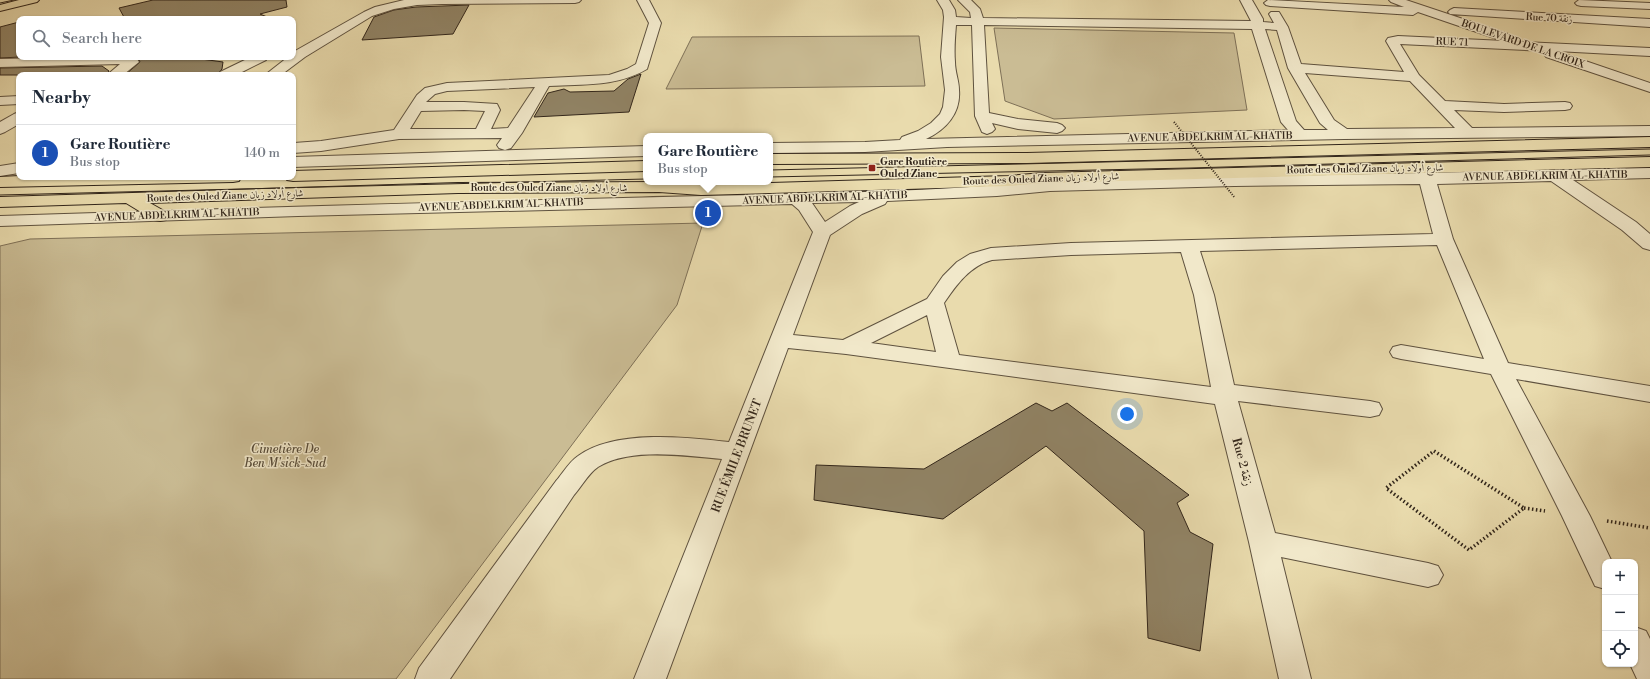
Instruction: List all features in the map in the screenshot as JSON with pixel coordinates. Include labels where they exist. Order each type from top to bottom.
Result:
[{"type":"main road","points":[[0,8],[33,0]]},
{"type":"main road","name":"Route des Ouled Ziane شارع أولاد زيان","points":[[773,159],[1027,158],[1650,142]]},
{"type":"main road","points":[[462,171],[526,155]]},
{"type":"main road","name":"Route des Ouled Ziane شارع أولاد زيان","points":[[0,202],[397,190],[659,187],[701,190],[1002,186],[1043,178],[1650,162]]},
{"type":"main road","name":"Route des Ouled Ziane شارع أولاد زيان","points":[[296,176],[643,166]]},
{"type":"main road","name":"Route des Ouled Ziane شارع أولاد زيان","points":[[0,182],[93,180]]},
{"type":"main road","points":[[397,190],[478,199],[541,198],[607,202]]},
{"type":"main road","points":[[131,199],[160,216]]},
{"type":"street","points":[[334,20],[375,0]]},
{"type":"street","points":[[296,57],[378,8],[395,4],[475,0],[575,0]]},
{"type":"street","points":[[399,134],[422,98],[430,91],[447,87],[610,79],[632,72],[642,66],[655,23],[649,16],[648,6],[643,0]]},
{"type":"street","points":[[964,0],[977,16],[982,116],[992,142],[1001,157]]},
{"type":"street","points":[[1246,0],[1257,22],[1290,122],[1300,135]]},
{"type":"street","name":"BOULEVARD DE LA CROIX","points":[[1395,0],[1650,88]]},
{"type":"street","name":"BOULEVARD DE LA CROIX","points":[[1412,0],[1650,81]]},
{"type":"street","points":[[1269,2],[1347,9],[1429,12]]},
{"type":"street","points":[[1269,2],[1280,23],[1295,68],[1328,123],[1344,134]]},
{"type":"street","points":[[1578,2],[1650,6]]},
{"type":"street","points":[[1578,2],[1606,21]]},
{"type":"street","points":[[865,147],[908,140],[921,136],[938,126],[949,113],[953,99],[948,61],[947,11],[977,16],[1280,23]]},
{"type":"street","name":"Rue 70 زنقة","points":[[1447,12],[1650,23]]},
{"type":"street","name":"RUE 71","points":[[1468,133],[1414,77],[1392,42],[1393,40],[1528,45],[1650,52]]},
{"type":"street","points":[[0,63],[124,60],[132,62],[119,72]]},
{"type":"street","points":[[231,72],[255,60]]},
{"type":"street","points":[[276,72],[292,60]]},
{"type":"street","points":[[1295,68],[1414,77]]},
{"type":"street","points":[[501,156],[506,144],[545,82]]},
{"type":"street","points":[[0,101],[16,100]]},
{"type":"street","points":[[1440,105],[1504,108],[1565,106]]},
{"type":"street","points":[[450,133],[464,106]]},
{"type":"street","points":[[416,107],[492,107],[493,110],[481,133]]},
{"type":"street","points":[[982,116],[1041,128],[1290,122],[1328,123]]},
{"type":"street","points":[[0,129],[16,119]]},
{"type":"street","name":"AVENUE ABDELKRIM AL-KHATIB","points":[[773,148],[865,147],[992,142],[1344,134],[1650,131]]},
{"type":"street","points":[[296,148],[321,146],[399,134],[514,133]]},
{"type":"street","points":[[296,162],[643,151]]},
{"type":"street","points":[[0,171],[16,168]]},
{"type":"street","name":"AVENUE ABDELKRIM AL-KHATIB","points":[[0,221],[607,202],[895,196],[1002,186],[1050,186],[1234,180],[1427,178],[1650,173]]},
{"type":"street","points":[[1554,175],[1629,226],[1650,244]]},
{"type":"street","points":[[1427,178],[1444,239],[1500,370],[1576,516],[1602,571]]},
{"type":"street","points":[[0,182],[16,180]]},
{"type":"street","points":[[796,198],[806,207],[822,232],[856,210],[870,203],[895,196]]},
{"type":"street","points":[[0,227],[25,220]]},
{"type":"street","name":"RUE ÉMILE BRUNET","points":[[650,679],[822,232]]},
{"type":"street","points":[[846,347],[934,303],[950,280],[964,266],[977,258],[991,254],[1071,249],[1444,239]]},
{"type":"street","name":"Rue 2 زنقة","points":[[1188,246],[1204,295],[1225,395],[1295,679]]},
{"type":"street","points":[[934,303],[943,331],[949,360]]},
{"type":"street","points":[[781,341],[846,347],[1225,395],[1370,409]]},
{"type":"street","points":[[1401,352],[1500,370],[1650,394]]},
{"type":"street","points":[[431,679],[560,495],[588,461],[601,454],[645,447],[692,447],[738,452]]},
{"type":"street","points":[[1262,542],[1428,575]]},
{"type":"street","points":[[1638,647],[1650,672]]},
{"type":"path","points":[[1174,122],[1235,198]]},
{"type":"path","points":[[1434,451],[1524,508],[1469,550],[1386,488],[1434,451]]},
{"type":"green space","points":[[994,28],[1234,33],[1247,110],[1054,119],[1005,101]]},
{"type":"green space","points":[[919,36],[925,86],[666,89],[692,37]]},
{"type":"green space","name":"Cimetière De Ben M'sick-Sud","points":[[703,223],[677,305],[396,679],[0,679],[0,246],[30,239]]},
{"type":"building","points":[[153,0],[286,0],[287,7],[260,14],[265,16],[123,16],[119,8]]},
{"type":"building","points":[[469,5],[453,34],[362,40],[374,17],[394,10],[416,7]]},
{"type":"building","points":[[16,23],[16,57],[0,58],[0,27]]},
{"type":"building","points":[[139,60],[208,60],[223,62],[222,69],[220,72],[128,72],[140,62]]},
{"type":"building","points":[[102,66],[109,71],[16,72],[16,75],[0,75],[0,68]]},
{"type":"building","points":[[641,74],[629,112],[534,117],[548,93],[564,89],[570,92],[614,91],[628,79]]},
{"type":"building","points":[[1036,403],[1052,411],[1067,403],[1189,495],[1177,503],[1190,532],[1213,544],[1200,651],[1148,638],[1144,531],[1046,446],[943,519],[814,500],[816,465],[924,469]]},
{"type":"tram line","points":[[0,3],[14,0]]},
{"type":"tram line","points":[[773,170],[1650,149]]},
{"type":"tram line","points":[[773,177],[1189,168],[1650,155]]},
{"type":"tram line","points":[[0,195],[643,179]]},
{"type":"place","name":"Gare Routière Ouled Ziane","points":[[872,168]]},
{"type":"place","name":"Gare Routière","points":[[708,213]]}]
